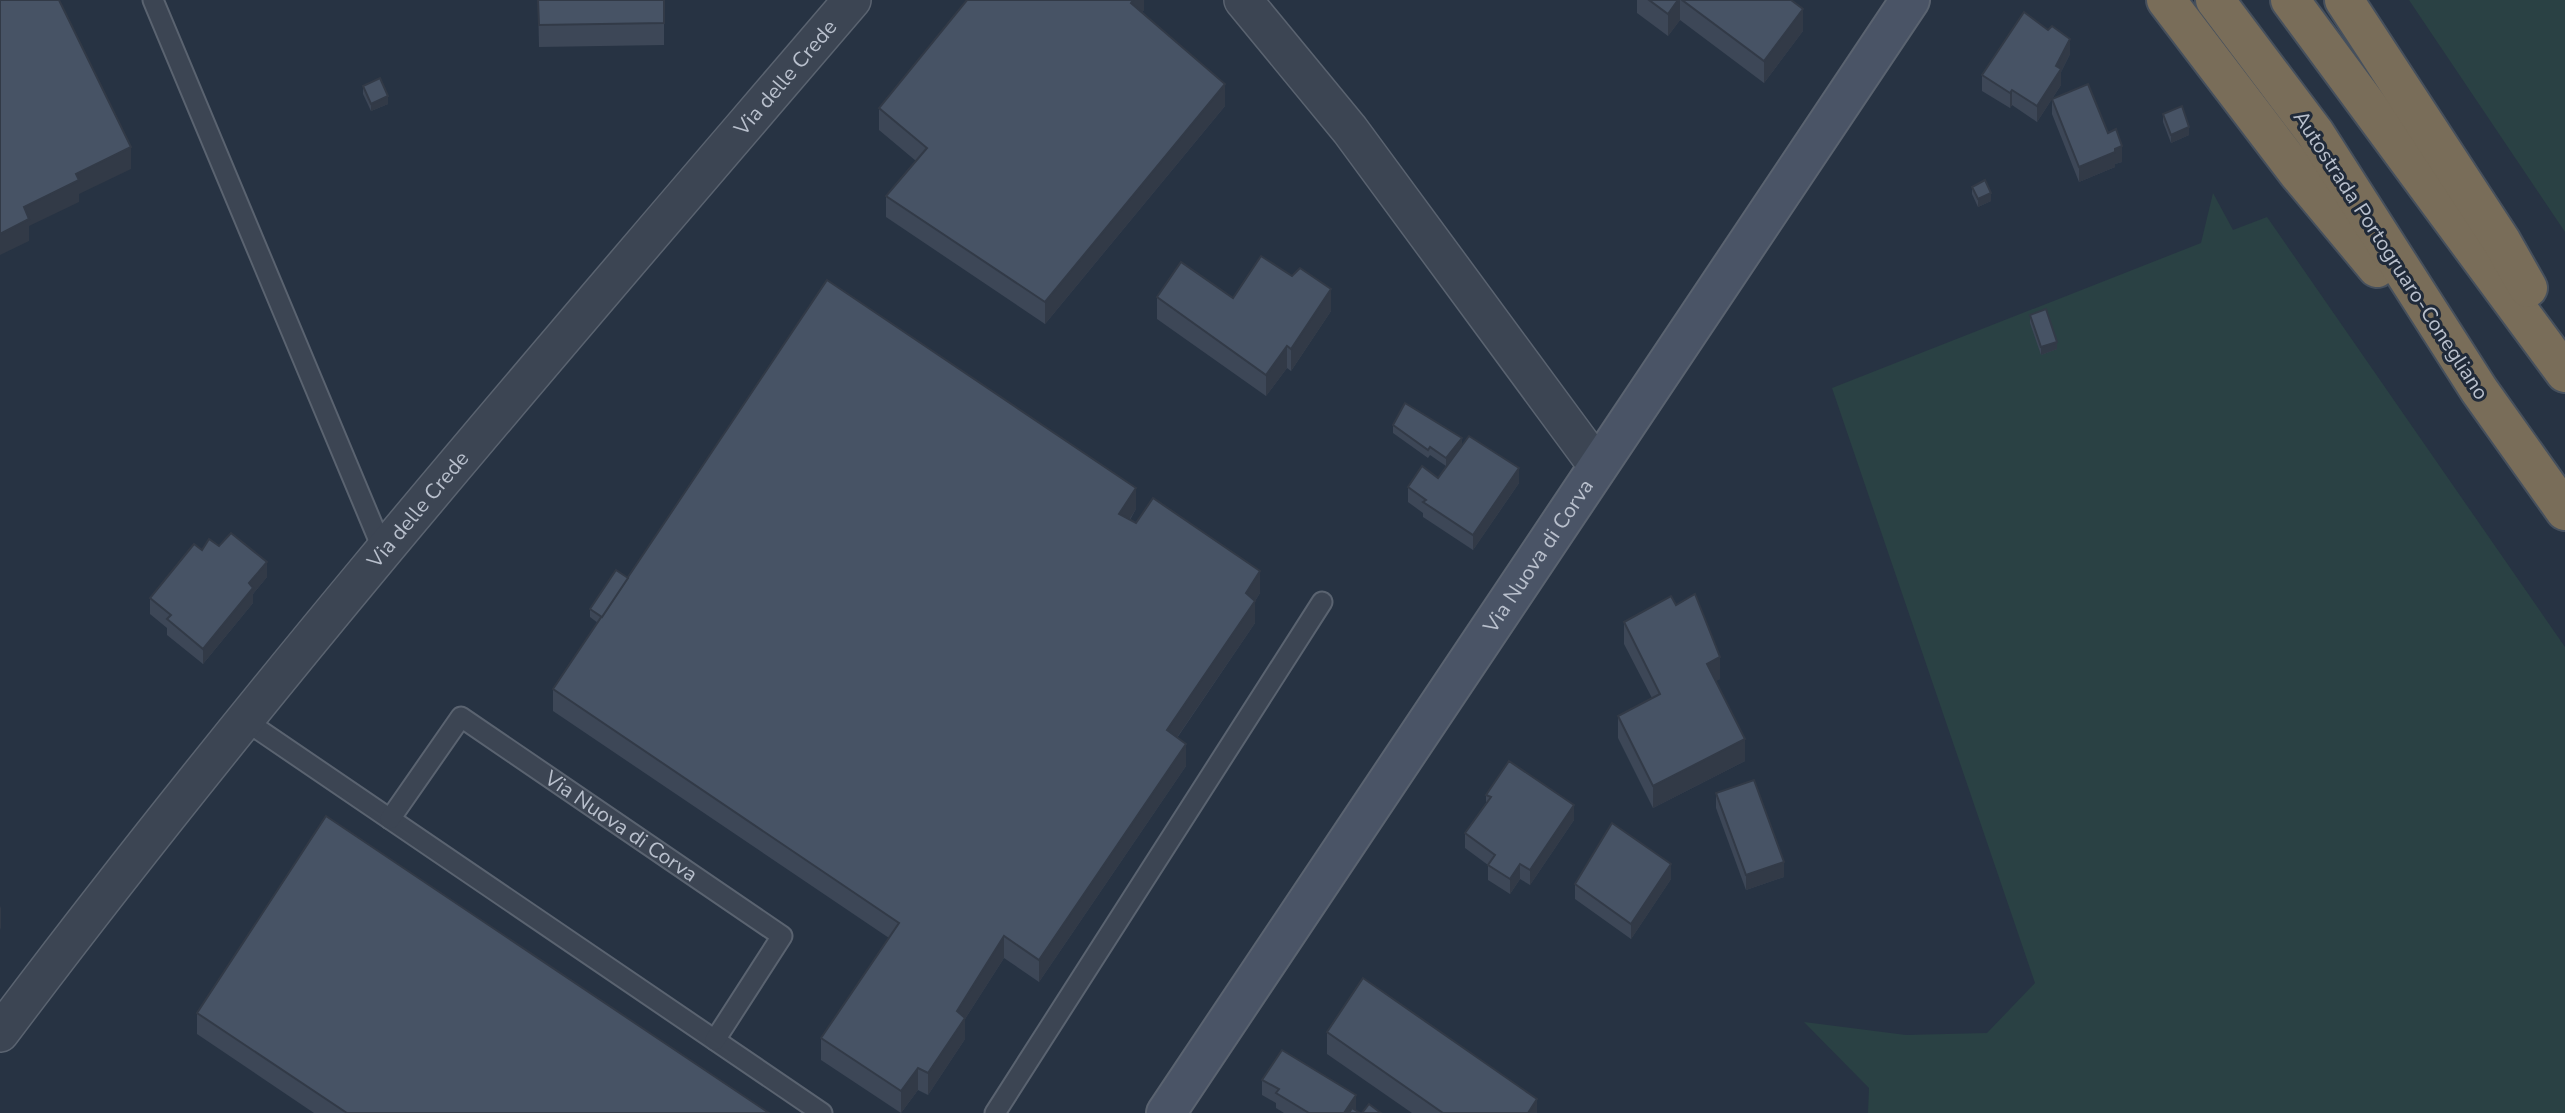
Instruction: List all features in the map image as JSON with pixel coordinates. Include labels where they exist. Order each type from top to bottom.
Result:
[{"type":"highway","points":[[2166,0],[2297,172],[2479,390]]},
{"type":"highway","name":"Autostrada Portogruaro-Conegliano","points":[[2215,0],[2315,133],[2479,390],[2565,511]]},
{"type":"highway","points":[[2290,0],[2565,373]]},
{"type":"highway","points":[[2344,0],[2502,242],[2565,354]]},
{"type":"main road","points":[[1886,37],[1891,0]]},
{"type":"main road","name":"Via Nuova di Corva","points":[[1166,1113],[1910,0]]},
{"type":"street","name":"Via delle Crede","points":[[0,1033],[71,938],[383,550],[852,0]]},
{"type":"street","points":[[1243,0],[1350,130],[1598,467]]},
{"type":"lane","points":[[153,0],[383,550]]},
{"type":"lane","points":[[995,1113],[1322,602]]},
{"type":"lane","name":"Via Nuova di Corva","points":[[390,819],[461,717],[782,936],[715,1040]]},
{"type":"lane","points":[[246,721],[822,1113]]},
{"type":"green space","points":[[2409,0],[2565,0],[2565,232]]},
{"type":"green space","points":[[2213,193],[2233,230],[2267,217],[2565,647],[2565,1113],[1868,1113],[1869,1088],[1804,1022],[1906,1035],[1987,1033],[2035,983],[1832,388],[2201,243]]},
{"type":"building","points":[[0,0],[59,0],[131,147],[76,174],[79,180],[24,207],[29,219],[0,234]]},
{"type":"building","points":[[538,0],[664,0],[664,23],[539,25]]},
{"type":"building","points":[[967,0],[1133,0],[1131,3],[1225,84],[1045,302],[886,196],[927,148],[879,108]]},
{"type":"building","points":[[1649,0],[1678,0],[1668,14]]},
{"type":"building","points":[[1682,0],[1791,0],[1803,9],[1764,61]]},
{"type":"building","points":[[2024,12],[2048,30],[2052,26],[2070,39],[2056,66],[2061,69],[2037,106],[1982,75]]},
{"type":"building","points":[[380,78],[388,96],[371,104],[363,86]]},
{"type":"building","points":[[2088,84],[2108,133],[2116,129],[2122,146],[2115,149],[2115,152],[2079,167],[2052,99]]},
{"type":"building","points":[[2182,106],[2189,127],[2171,135],[2163,114]]},
{"type":"building","points":[[1985,180],[1991,193],[1978,199],[1972,187]]},
{"type":"building","points":[[1261,256],[1292,276],[1300,268],[1331,289],[1291,349],[1287,346],[1266,375],[1157,297],[1181,262],[1233,298]]},
{"type":"building","points":[[827,280],[1136,488],[1119,514],[1136,523],[1153,498],[1260,571],[1246,593],[1255,601],[1167,730],[1186,744],[1039,960],[1004,936],[957,1011],[965,1018],[928,1073],[918,1068],[901,1091],[821,1038],[899,923],[553,689]]},
{"type":"building","points":[[2046,309],[2057,342],[2041,347],[2030,315]]},
{"type":"building","points":[[1405,403],[1462,438],[1446,458],[1430,447],[1428,450],[1393,425]]},
{"type":"building","points":[[1469,436],[1519,468],[1473,535],[1423,502],[1426,500],[1408,487],[1422,466],[1438,478]]},
{"type":"building","points":[[231,533],[267,562],[249,583],[253,588],[203,649],[167,619],[171,615],[150,598],[194,544],[202,550],[209,539],[219,546]]},
{"type":"building","points":[[616,570],[628,578],[602,617],[590,609]]},
{"type":"building","points":[[1695,594],[1720,657],[1707,664],[1745,739],[1653,786],[1618,716],[1660,694],[1624,622],[1671,596],[1676,605]]},
{"type":"building","points":[[1509,761],[1574,805],[1530,870],[1520,864],[1510,879],[1488,865],[1495,855],[1465,833],[1491,797],[1486,795]]},
{"type":"building","points":[[1754,780],[1784,862],[1746,875],[1716,793]]},
{"type":"building","points":[[326,816],[769,1113],[347,1113],[197,1013]]},
{"type":"building","points":[[1612,823],[1671,864],[1631,924],[1575,884]]},
{"type":"building","points":[[1363,978],[1537,1099],[1528,1113],[1443,1113],[1327,1032]]},
{"type":"building","points":[[1282,1050],[1356,1095],[1344,1113],[1309,1113],[1276,1093],[1279,1089],[1262,1080]]},
{"type":"building","points":[[1369,1104],[1381,1113],[1362,1113]]}]
